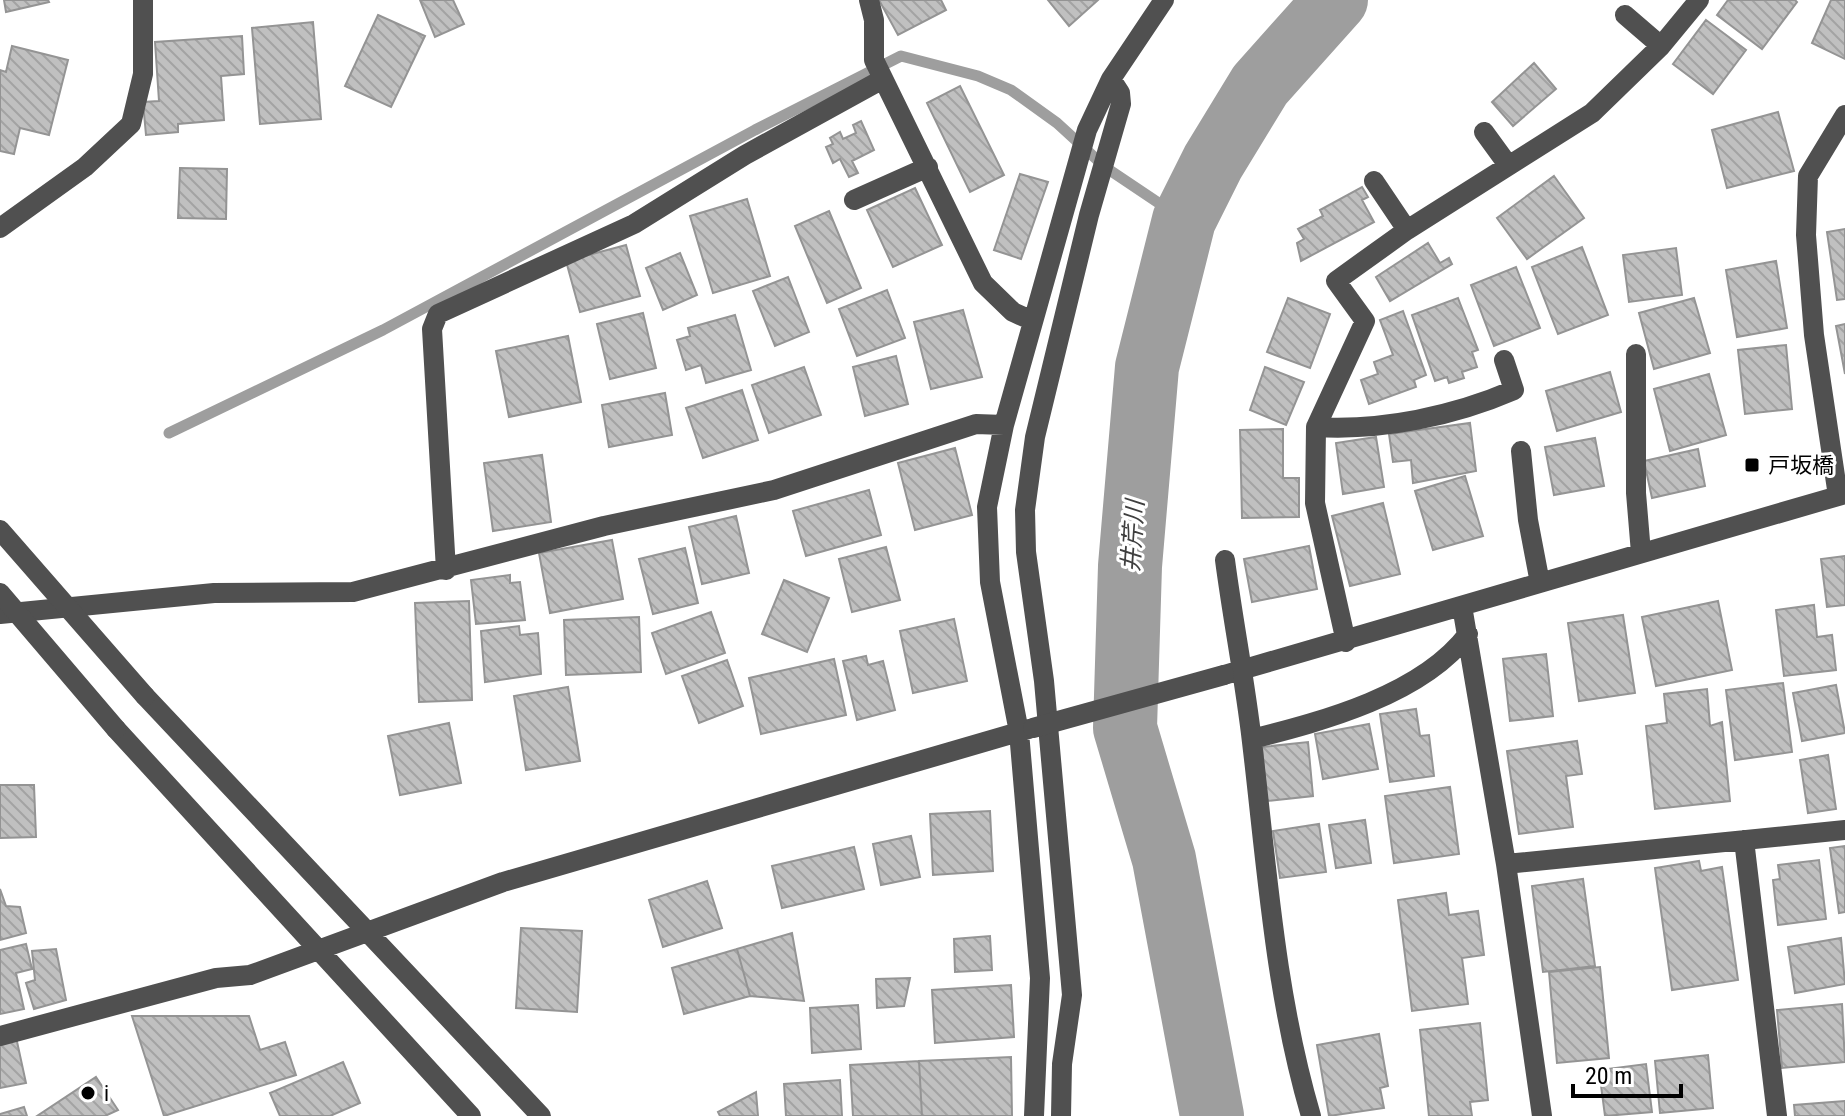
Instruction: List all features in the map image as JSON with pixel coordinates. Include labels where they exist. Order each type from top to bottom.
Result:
[{"type":"street","points":[[0,228],[85,167],[131,124],[143,74],[143,0]]},
{"type":"street","points":[[869,0],[879,71],[983,283],[1013,312],[1033,321]]},
{"type":"street","points":[[1034,1116],[1040,978],[1026,730],[990,582],[987,507],[1004,425],[1087,130],[1111,79],[1164,0]]},
{"type":"street","points":[[1346,642],[1315,503],[1316,427],[1365,321],[1336,281],[1407,230],[1592,113],[1661,46],[1699,0]]},
{"type":"street","points":[[1625,15],[1661,46]]},
{"type":"street","points":[[446,570],[432,329],[438,314],[634,224],[879,71]]},
{"type":"street","points":[[1061,1116],[1062,1064],[1072,995],[1044,681],[1026,552],[1025,510],[1035,437],[1089,215],[1121,104],[1120,93],[1111,79]]},
{"type":"street","points":[[0,1036],[216,978],[250,975],[503,882],[1026,730],[1346,642],[1842,495],[1814,335],[1806,235],[1808,176],[1845,115]]},
{"type":"street","points":[[1484,132],[1508,165]]},
{"type":"street","points":[[854,200],[928,167]]},
{"type":"street","points":[[1374,181],[1407,230]]},
{"type":"street","points":[[1636,354],[1636,493],[1641,553]]},
{"type":"street","points":[[1316,427],[1378,427],[1494,399],[1514,390],[1504,360]]},
{"type":"street","points":[[0,614],[214,593],[353,592],[604,526],[774,490],[976,424],[1004,425]]},
{"type":"street","points":[[1521,451],[1528,520],[1540,583]]},
{"type":"street","points":[[0,530],[145,696],[541,1116]]},
{"type":"street","points":[[1225,560],[1232,673],[1252,739],[1268,898],[1292,1051],[1311,1116]]},
{"type":"street","points":[[0,593],[116,729],[471,1116]]},
{"type":"street","points":[[1462,606],[1506,864],[1542,1116]]},
{"type":"street","points":[[1252,739],[1324,720],[1428,673],[1451,657],[1468,634]]},
{"type":"street","points":[[1506,864],[1845,830]]},
{"type":"street","points":[[1744,840],[1777,1116]]},
{"type":"building","points":[[4,0],[48,0],[49,2],[6,12]]},
{"type":"building","points":[[420,0],[453,0],[464,24],[435,37]]},
{"type":"building","points":[[879,0],[941,0],[946,10],[898,35]]},
{"type":"building","points":[[1048,0],[1098,0],[1069,26]]},
{"type":"building","points":[[1728,0],[1797,2],[1762,49],[1717,15]]},
{"type":"building","points":[[1831,0],[1845,0],[1845,59],[1812,43]]},
{"type":"building","points":[[378,15],[425,36],[391,107],[345,86]]},
{"type":"building","points":[[1706,20],[1746,50],[1713,94],[1673,64]]},
{"type":"building","points":[[313,22],[321,119],[260,124],[252,28]]},
{"type":"building","points":[[242,36],[244,74],[221,76],[224,120],[178,124],[178,132],[146,135],[143,102],[159,101],[155,42]]},
{"type":"building","points":[[12,46],[68,60],[49,135],[20,128],[14,154],[0,151],[0,70],[6,72]]},
{"type":"building","points":[[1534,63],[1556,89],[1513,126],[1492,102]]},
{"type":"building","points":[[960,86],[1004,175],[970,192],[927,103]]},
{"type":"building","points":[[1778,112],[1794,171],[1727,188],[1712,130]]},
{"type":"building","points":[[861,121],[874,150],[852,161],[858,173],[849,177],[840,159],[833,163],[826,147],[833,144],[830,138],[840,132],[843,139],[856,133],[853,125]]},
{"type":"building","points":[[180,168],[227,169],[226,219],[178,218]]},
{"type":"building","points":[[1020,174],[1048,182],[1021,259],[994,250]]},
{"type":"building","points":[[1554,176],[1584,218],[1527,259],[1497,218]]},
{"type":"building","points":[[1362,187],[1368,197],[1362,200],[1374,222],[1301,261],[1297,243],[1304,239],[1298,229],[1323,216],[1320,210]]},
{"type":"building","points":[[915,188],[942,245],[893,267],[867,210]]},
{"type":"building","points":[[747,199],[770,276],[713,293],[690,216]]},
{"type":"building","points":[[829,211],[861,288],[827,303],[795,226]]},
{"type":"building","points":[[1845,229],[1845,299],[1837,300],[1827,232]]},
{"type":"building","points":[[1428,243],[1440,263],[1449,258],[1452,264],[1390,301],[1376,277]]},
{"type":"building","points":[[626,245],[640,296],[580,312],[566,261]]},
{"type":"building","points":[[1582,247],[1608,315],[1558,334],[1532,267]]},
{"type":"building","points":[[1676,248],[1682,295],[1629,302],[1623,255]]},
{"type":"building","points":[[680,253],[697,295],[663,310],[646,268]]},
{"type":"building","points":[[1776,261],[1787,328],[1737,337],[1726,270]]},
{"type":"building","points":[[1516,267],[1540,328],[1494,346],[1471,285]]},
{"type":"building","points":[[788,277],[809,332],[775,346],[753,291]]},
{"type":"building","points":[[887,290],[905,338],[857,356],[839,309]]},
{"type":"building","points":[[1288,298],[1330,314],[1310,368],[1267,352]]},
{"type":"building","points":[[1458,298],[1478,350],[1472,352],[1477,367],[1462,372],[1464,378],[1449,383],[1447,377],[1435,381],[1412,315]]},
{"type":"building","points":[[1694,298],[1710,353],[1654,369],[1639,313]]},
{"type":"building","points":[[963,310],[982,377],[931,389],[914,322]]},
{"type":"building","points":[[1403,311],[1426,375],[1414,380],[1416,387],[1369,404],[1361,380],[1378,374],[1374,362],[1393,355],[1380,320]]},
{"type":"building","points":[[643,313],[656,368],[610,379],[597,324]]},
{"type":"building","points":[[735,315],[751,370],[706,383],[701,365],[686,370],[677,340],[690,336],[688,328]]},
{"type":"building","points":[[1845,324],[1845,374],[1836,326]]},
{"type":"building","points":[[568,336],[581,402],[509,417],[496,351]]},
{"type":"building","points":[[1786,345],[1792,409],[1745,414],[1738,350]]},
{"type":"building","points":[[896,356],[908,404],[865,416],[853,367]]},
{"type":"building","points":[[804,367],[821,415],[769,433],[752,385]]},
{"type":"building","points":[[1265,367],[1304,382],[1286,425],[1250,410]]},
{"type":"building","points":[[1610,372],[1621,412],[1557,431],[1546,391]]},
{"type":"building","points":[[1709,374],[1726,435],[1670,451],[1654,389]]},
{"type":"building","points":[[742,390],[758,440],[703,458],[686,408]]},
{"type":"building","points":[[665,393],[672,435],[609,447],[602,405]]},
{"type":"building","points":[[1470,423],[1476,471],[1413,483],[1411,460],[1393,462],[1389,434]]},
{"type":"building","points":[[1283,429],[1283,478],[1299,478],[1299,517],[1242,518],[1240,430]]},
{"type":"building","points":[[1376,437],[1384,487],[1343,494],[1336,443]]},
{"type":"building","points":[[1595,438],[1604,486],[1554,495],[1545,447]]},
{"type":"building","points":[[955,448],[972,515],[915,530],[898,463]]},
{"type":"building","points":[[1698,449],[1705,486],[1652,498],[1644,461]]},
{"type":"building","points":[[542,455],[551,522],[493,531],[484,463]]},
{"type":"building","points":[[1465,476],[1483,536],[1433,550],[1415,491]]},
{"type":"building","points":[[869,490],[881,535],[806,556],[793,511]]},
{"type":"building","points":[[1383,503],[1400,574],[1350,586],[1332,516]]},
{"type":"building","points":[[736,516],[749,573],[702,584],[689,527]]},
{"type":"building","points":[[612,540],[623,599],[550,613],[539,553]]},
{"type":"building","points":[[1309,546],[1317,589],[1252,602],[1244,559]]},
{"type":"building","points":[[886,547],[900,600],[852,612],[839,559]]},
{"type":"building","points":[[685,548],[698,603],[653,614],[639,559]]},
{"type":"building","points":[[1845,556],[1845,605],[1827,607],[1821,559]]},
{"type":"building","points":[[510,575],[510,583],[520,582],[525,620],[476,624],[471,580]]},
{"type":"building","points":[[784,580],[829,598],[807,652],[762,634]]},
{"type":"building","points":[[469,601],[472,700],[419,702],[415,603]]},
{"type":"building","points":[[1718,601],[1732,670],[1656,686],[1642,617]]},
{"type":"building","points":[[1814,605],[1817,637],[1832,635],[1836,670],[1784,676],[1776,610]]},
{"type":"building","points":[[711,612],[725,653],[666,674],[652,633]]},
{"type":"building","points":[[1623,615],[1635,693],[1579,701],[1568,623]]},
{"type":"building","points":[[639,617],[641,672],[566,675],[564,620]]},
{"type":"building","points":[[954,619],[967,681],[913,693],[900,631]]},
{"type":"building","points":[[519,626],[520,635],[538,633],[541,674],[485,682],[481,631]]},
{"type":"building","points":[[1546,654],[1553,716],[1510,721],[1503,659]]},
{"type":"building","points":[[866,656],[868,665],[883,661],[895,710],[857,720],[843,661]]},
{"type":"building","points":[[834,659],[846,715],[761,734],[749,678]]},
{"type":"building","points":[[727,660],[743,706],[699,723],[682,676]]},
{"type":"building","points":[[1783,683],[1792,752],[1735,760],[1726,690]]},
{"type":"building","points":[[1836,685],[1845,733],[1802,741],[1793,693]]},
{"type":"building","points":[[568,687],[580,761],[526,770],[514,696]]},
{"type":"building","points":[[1707,689],[1710,726],[1722,722],[1730,801],[1655,809],[1646,726],[1667,723],[1664,694]]},
{"type":"building","points":[[1416,709],[1420,736],[1429,735],[1434,776],[1390,782],[1380,714]]},
{"type":"building","points":[[449,723],[461,783],[400,795],[388,736]]},
{"type":"building","points":[[1369,724],[1378,769],[1323,779],[1315,734]]},
{"type":"building","points":[[1577,741],[1582,774],[1566,776],[1573,827],[1519,834],[1507,751]]},
{"type":"building","points":[[1308,742],[1313,796],[1267,801],[1262,747]]},
{"type":"building","points":[[1828,755],[1836,809],[1808,813],[1800,760]]},
{"type":"building","points":[[0,785],[34,785],[36,837],[0,838]]},
{"type":"building","points":[[1450,787],[1459,854],[1394,863],[1385,796]]},
{"type":"building","points":[[990,811],[993,871],[933,875],[930,814]]},
{"type":"building","points":[[1365,820],[1371,863],[1336,868],[1329,825]]},
{"type":"building","points":[[1319,824],[1326,872],[1280,878],[1273,831]]},
{"type":"building","points":[[911,836],[920,877],[881,885],[873,844]]},
{"type":"building","points":[[1845,846],[1845,912],[1839,913],[1830,848]]},
{"type":"building","points":[[854,847],[864,889],[782,908],[772,866]]},
{"type":"building","points":[[1819,860],[1826,919],[1778,925],[1773,880],[1780,879],[1778,865]]},
{"type":"building","points":[[1699,861],[1701,871],[1722,867],[1738,980],[1672,990],[1655,868]]},
{"type":"building","points":[[1583,879],[1595,966],[1543,972],[1532,886]]},
{"type":"building","points":[[707,881],[722,928],[663,947],[649,900]]},
{"type":"building","points":[[0,889],[6,906],[20,907],[26,933],[0,940]]},
{"type":"building","points":[[1446,893],[1449,915],[1478,911],[1484,955],[1462,958],[1468,1004],[1412,1011],[1398,900]]},
{"type":"building","points":[[521,928],[582,931],[577,1012],[516,1008]]},
{"type":"building","points":[[792,933],[804,1001],[750,996],[737,949]]},
{"type":"building","points":[[990,936],[992,970],[955,972],[954,939]]},
{"type":"building","points":[[1841,938],[1845,984],[1795,993],[1788,947]]},
{"type":"building","points":[[26,944],[32,969],[16,973],[24,1009],[0,1014],[0,950]]},
{"type":"building","points":[[56,949],[66,1000],[34,1009],[26,983],[35,980],[32,951]]},
{"type":"building","points":[[737,949],[750,996],[684,1014],[672,968]]},
{"type":"building","points":[[1600,967],[1609,1058],[1557,1063],[1549,972]]},
{"type":"building","points":[[910,978],[904,1006],[877,1008],[876,979]]},
{"type":"building","points":[[1011,985],[1014,1037],[935,1043],[932,990]]},
{"type":"building","points":[[1842,1004],[1845,1062],[1782,1068],[1777,1010]]},
{"type":"building","points":[[858,1005],[861,1049],[812,1053],[810,1008]]},
{"type":"building","points":[[132,1016],[249,1016],[260,1050],[285,1042],[296,1075],[164,1116]]},
{"type":"building","points":[[1480,1023],[1488,1100],[1470,1102],[1472,1116],[1429,1116],[1420,1030]]},
{"type":"building","points":[[1379,1034],[1388,1086],[1380,1088],[1384,1108],[1329,1116],[1317,1045]]},
{"type":"building","points":[[16,1037],[26,1083],[0,1088],[0,1041]]},
{"type":"building","points":[[1708,1055],[1713,1108],[1660,1113],[1655,1061]]},
{"type":"building","points":[[1011,1057],[1012,1116],[922,1116],[919,1061]]},
{"type":"building","points":[[919,1061],[922,1116],[853,1116],[850,1065]]},
{"type":"building","points":[[343,1062],[360,1103],[330,1116],[280,1116],[270,1093]]},
{"type":"building","points":[[1646,1064],[1652,1112],[1605,1116],[1599,1070]]},
{"type":"building","name":"i","points":[[96,1077],[118,1110],[105,1116],[37,1116]]},
{"type":"building","points":[[840,1080],[842,1116],[786,1116],[784,1084]]},
{"type":"building","points":[[756,1092],[758,1116],[720,1116],[718,1112]]},
{"type":"building","points":[[1845,1101],[1845,1116],[1795,1116],[1794,1105]]},
{"type":"building","points":[[24,1107],[27,1116],[0,1116],[0,1114]]},
{"type":"waterway","name":"井芹川","points":[[1212,1116],[1164,859],[1125,728],[1130,566],[1147,367],[1184,220],[1213,162],[1260,85],[1336,0]]},
{"type":"waterway","points":[[169,433],[383,330],[755,130],[901,56],[978,76],[1011,90],[1057,123],[1105,167],[1184,220]]},
{"type":"place","name":"戸坂橋","points":[[1752,465]]},
{"type":"place","name":"i","points":[[88,1093]]}]
